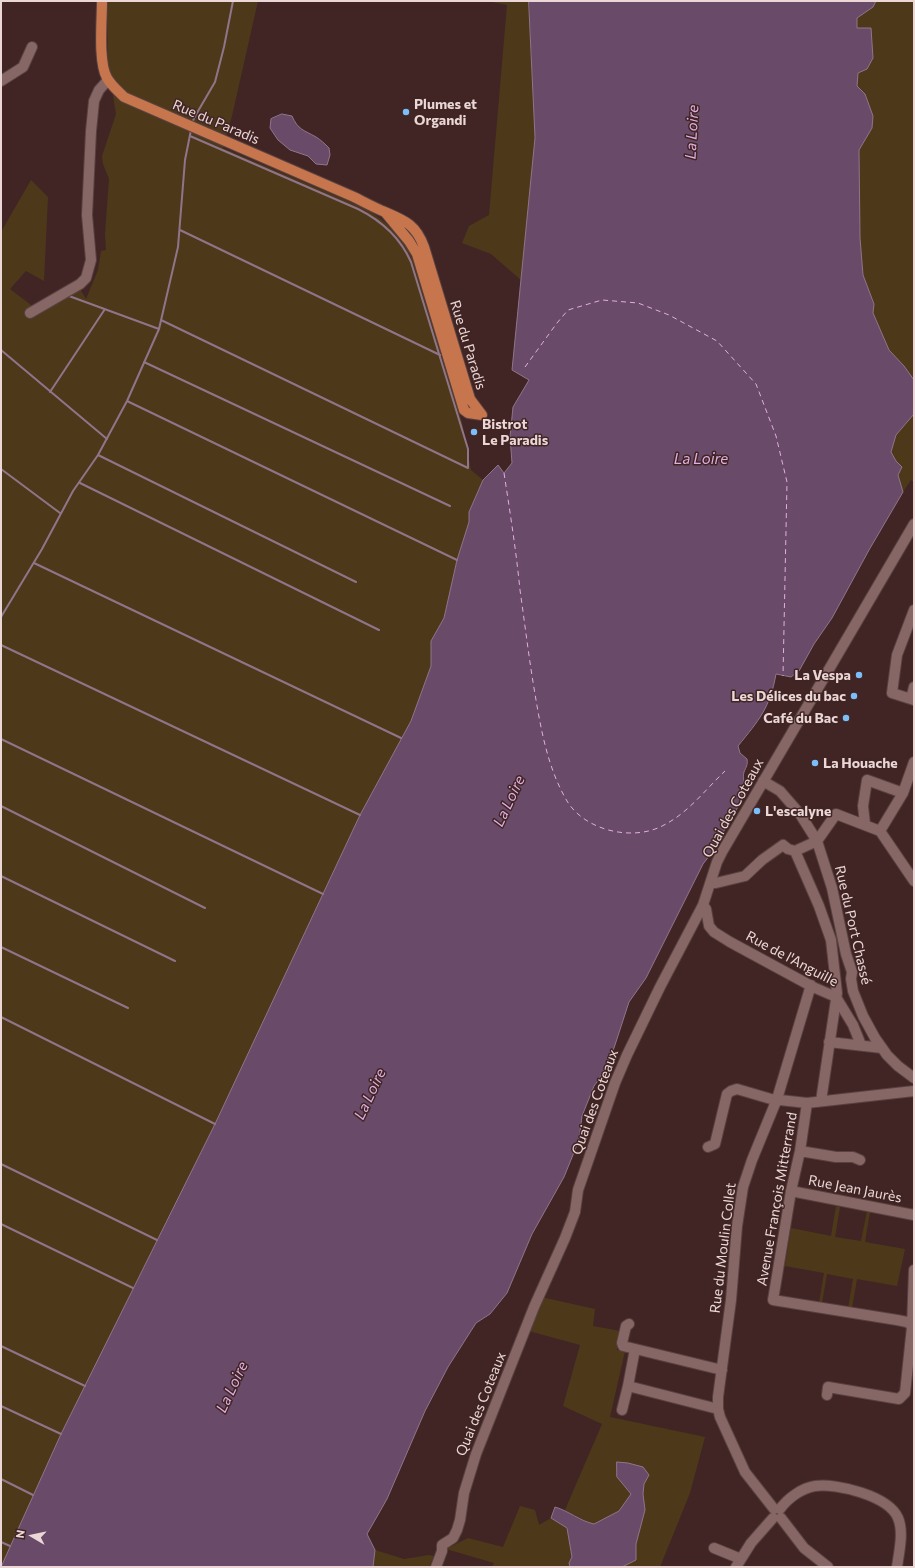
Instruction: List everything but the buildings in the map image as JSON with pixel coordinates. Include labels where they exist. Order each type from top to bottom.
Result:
[{"type":"main road","points":[[102,1],[102,58],[103,68],[108,80]]},
{"type":"main road","name":"Rue du Paradis","points":[[108,80],[124,97],[340,191],[394,215],[410,224],[420,238],[470,399],[482,415],[468,413],[464,410],[417,254],[409,241],[385,212]]},
{"type":"street","points":[[1,81],[23,67],[32,47]]},
{"type":"street","points":[[30,313],[80,284],[86,278],[91,260],[87,215],[94,101],[99,90],[108,80]]},
{"type":"street","name":"Quai des Coteaux","points":[[436,1567],[442,1551],[442,1545],[453,1538],[457,1530],[464,1493],[476,1454],[534,1307],[575,1212],[578,1190],[627,1055],[657,992],[703,905],[720,857],[763,781],[913,527]]},
{"type":"street","points":[[914,610],[897,655],[892,693],[913,700],[914,687]]},
{"type":"street","points":[[880,831],[904,793],[914,762]]},
{"type":"street","points":[[865,824],[863,806],[866,780],[904,793]]},
{"type":"street","name":"Rue du Port Chassé","points":[[763,781],[780,791],[800,814],[817,841],[832,888],[846,954],[852,972],[851,979],[853,991],[868,1026],[882,1048],[898,1066],[914,1078]]},
{"type":"street","points":[[792,850],[817,841],[836,814],[880,831],[914,881]]},
{"type":"street","points":[[711,884],[745,876],[783,845],[792,850],[819,906],[831,940],[837,993],[822,1101]]},
{"type":"street","name":"Rue de l'Anguille","points":[[703,905],[706,909],[706,917],[709,926],[714,932],[810,985],[836,997],[853,1025],[861,1046]]},
{"type":"street","name":"Rue du Moulin Collet","points":[[810,985],[777,1099],[752,1160],[743,1187],[737,1226],[732,1300],[718,1409],[745,1472],[804,1548],[828,1567]]},
{"type":"street","points":[[829,1042],[882,1048]]},
{"type":"street","points":[[708,1147],[715,1144],[727,1094],[737,1089],[777,1099],[807,1103],[914,1091]]},
{"type":"street","name":"Avenue François Mitterrand","points":[[807,1103],[800,1151],[791,1191],[774,1300],[897,1320],[907,1322],[913,1327]]},
{"type":"street","points":[[800,1151],[836,1157],[852,1157],[860,1160]]},
{"type":"street","name":"Rue Jean Jaurès","points":[[791,1191],[914,1214]]},
{"type":"street","points":[[827,1395],[828,1387],[899,1399],[905,1393],[913,1327],[914,1270]]},
{"type":"street","points":[[629,1324],[626,1326],[622,1344],[624,1346],[722,1370]]},
{"type":"street","points":[[622,1410],[635,1349]]},
{"type":"street","points":[[628,1386],[718,1409]]},
{"type":"street","points":[[714,1548],[739,1563],[751,1543],[789,1500],[802,1490],[815,1486],[831,1486],[862,1494],[882,1502],[892,1509],[898,1519],[900,1534],[897,1567]]},
{"type":"shaded area","points":[[107,1],[258,1],[232,116],[223,148],[355,204],[371,212],[385,222],[396,233],[406,246],[412,258],[462,422],[471,470],[483,480],[469,511],[469,522],[457,560],[444,618],[431,641],[431,666],[411,721],[360,815],[215,1124],[61,1434],[1,1567],[1,232],[31,180],[48,197],[44,281],[26,271],[10,289],[39,311],[78,286],[86,299],[98,270],[101,251],[106,250],[105,234],[109,179],[103,164],[102,156],[116,114],[108,65]]},
{"type":"shaded area","points":[[487,1],[529,1],[535,138],[521,280],[491,254],[462,243],[469,226],[489,215],[507,5]]},
{"type":"shaded area","points":[[859,1],[914,1],[914,380],[904,366],[889,350],[873,313],[874,304],[863,275],[860,238],[859,150],[872,128],[865,94],[857,86],[857,18]]},
{"type":"shaded area","points":[[914,414],[914,482],[911,480],[903,492],[898,475],[902,467],[896,461],[891,452],[896,435]]},
{"type":"shaded area","points":[[836,1206],[840,1207],[835,1237],[861,1241],[867,1211],[870,1212],[865,1242],[905,1249],[897,1286],[857,1279],[852,1308],[848,1308],[853,1279],[827,1274],[822,1303],[819,1303],[824,1273],[785,1266],[791,1228],[831,1236]]},
{"type":"shaded area","points":[[541,1297],[595,1309],[593,1326],[620,1331],[617,1350],[625,1351],[610,1417],[705,1437],[690,1493],[660,1567],[622,1567],[636,1560],[636,1544],[645,1510],[643,1494],[644,1484],[649,1475],[617,1477],[631,1494],[619,1511],[594,1524],[565,1510],[602,1424],[563,1406],[580,1345],[529,1331]]},
{"type":"shaded area","points":[[520,1506],[535,1510],[539,1525],[551,1518],[567,1528],[572,1558],[569,1563],[570,1567],[492,1567],[494,1563],[446,1549],[468,1538],[503,1547]]},
{"type":"shaded area","points":[[375,1550],[404,1559],[429,1555],[434,1556],[429,1567],[373,1567]]},
{"type":"water","name":"La Loire","points":[[529,1],[876,1],[873,7],[857,18],[857,28],[871,28],[873,58],[867,69],[858,73],[857,86],[865,94],[873,116],[872,128],[859,150],[860,238],[863,275],[874,304],[873,313],[889,350],[904,366],[914,380],[914,414],[896,435],[891,452],[896,461],[902,467],[898,475],[903,492],[832,618],[814,644],[799,671],[791,677],[776,674],[774,686],[763,713],[738,746],[740,753],[747,759],[741,788],[746,793],[710,855],[703,864],[646,978],[629,1002],[614,1048],[600,1078],[594,1086],[582,1116],[579,1140],[564,1177],[532,1234],[507,1293],[490,1314],[476,1323],[448,1367],[425,1411],[387,1499],[367,1534],[375,1550],[373,1567],[1,1567],[61,1434],[215,1124],[360,815],[411,721],[431,666],[431,641],[444,618],[457,560],[469,522],[469,512],[483,480],[498,465],[504,473],[512,463],[510,437],[513,407],[529,380],[512,370],[535,138]]},
{"type":"water","points":[[282,114],[292,116],[299,127],[318,138],[329,148],[330,155],[327,165],[316,164],[308,156],[290,150],[278,140],[270,128],[271,119]]},
{"type":"water","points":[[617,1462],[643,1467],[649,1475],[644,1484],[643,1494],[645,1510],[636,1544],[636,1560],[622,1567],[570,1567],[569,1563],[572,1557],[567,1528],[551,1518],[555,1507],[584,1521],[594,1524],[619,1511],[631,1494],[617,1477]]},
{"type":"waterway","points":[[192,124],[215,82],[233,1]]},
{"type":"waterway","points":[[1,617],[42,549],[73,491],[98,455],[127,401],[159,329],[178,247],[185,160],[191,130]]},
{"type":"waterway","points":[[161,320],[468,468],[468,449],[411,262],[407,253],[396,237],[382,224],[358,209],[190,136]]},
{"type":"waterway","points":[[180,230],[440,355]]},
{"type":"waterway","points":[[69,296],[159,329]]},
{"type":"waterway","points":[[50,392],[105,309]]},
{"type":"waterway","points":[[1,350],[107,439]]},
{"type":"waterway","points":[[144,362],[450,506]]},
{"type":"waterway","points":[[127,401],[457,560]]},
{"type":"waterway","points":[[98,455],[356,582]]},
{"type":"waterway","points":[[1,469],[60,513]]},
{"type":"waterway","points":[[80,483],[379,630]]},
{"type":"waterway","points":[[34,563],[401,738]]},
{"type":"waterway","points":[[1,645],[360,815]]},
{"type":"waterway","points":[[1,739],[323,894]]},
{"type":"waterway","points":[[1,806],[205,908]]},
{"type":"waterway","points":[[1,876],[175,961]]},
{"type":"waterway","points":[[1,947],[128,1008]]},
{"type":"waterway","points":[[1,1017],[215,1124]]},
{"type":"waterway","points":[[1,1164],[157,1240]]},
{"type":"waterway","points":[[1,1224],[133,1288]]},
{"type":"waterway","points":[[1,1346],[85,1386]]},
{"type":"waterway","points":[[1,1406],[61,1434]]},
{"type":"waterway","points":[[1,1479],[33,1495]]},
{"type":"waterway","points":[[1,1542],[10,1546]]},
{"type":"ferry route","points":[[525,367],[568,310],[602,300],[638,303],[669,315],[717,341],[756,384],[776,436],[787,482],[783,676]]},
{"type":"ferry route","points":[[504,473],[529,655],[540,721],[550,763],[560,789],[567,801],[575,811],[586,820],[598,826],[611,831],[639,833],[652,830],[673,820],[689,807],[725,771]]},
{"type":"place","name":"Plumes et Organdi","points":[[406,112]]},
{"type":"place","name":"Bistrot Le Paradis","points":[[474,432]]},
{"type":"place","name":"La Vespa","points":[[859,675]]},
{"type":"place","name":"Les Délices du bac","points":[[854,696]]},
{"type":"place","name":"Café du Bac","points":[[846,718]]},
{"type":"place","name":"La Houache","points":[[815,763]]},
{"type":"place","name":"L'escalyne","points":[[757,811]]}]
